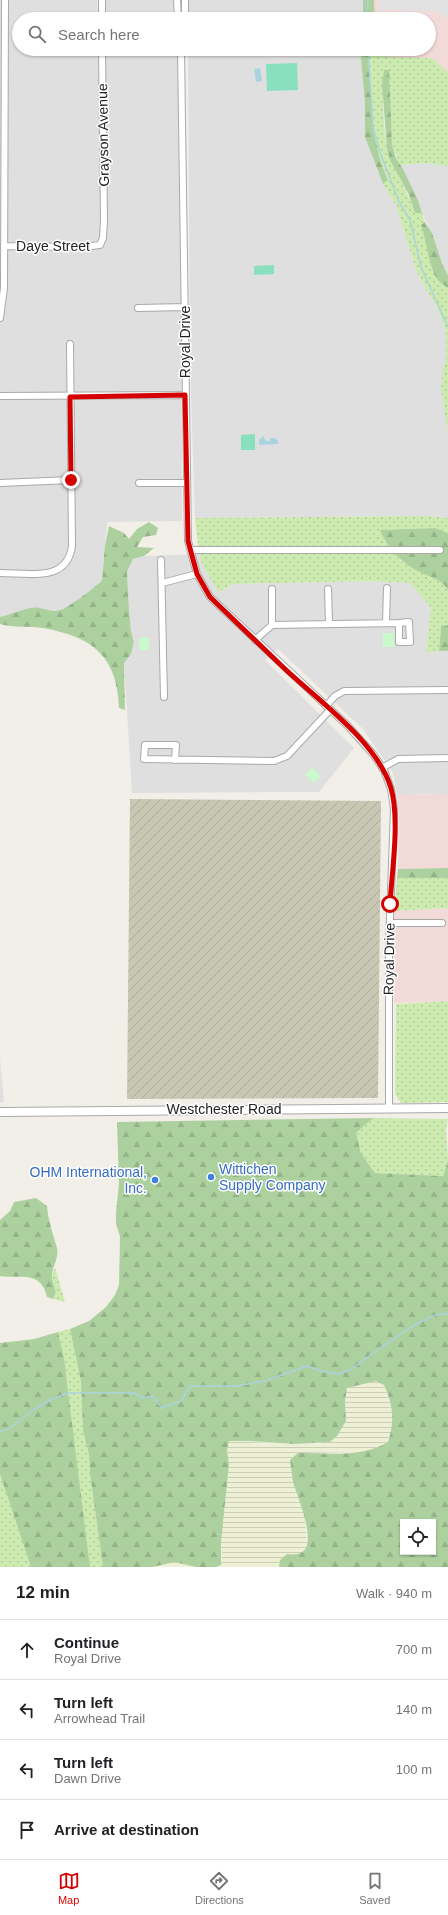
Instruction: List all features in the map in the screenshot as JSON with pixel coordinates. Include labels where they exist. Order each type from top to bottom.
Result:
[{"type":"street","points":[[0,318],[4,288],[2,57],[5,0]]},
{"type":"street","points":[[102,0],[102,12]]},
{"type":"street","points":[[177,0],[178,12]]},
{"type":"street","points":[[185,0],[185,12]]},
{"type":"street","name":"Grayson Avenue","points":[[102,56],[104,220]]},
{"type":"street","name":"Royal Drive","points":[[181,56],[187,526],[191,550],[197,574],[210,597],[352,731],[373,754],[382,768],[391,789],[394,809],[390,923],[389,1108]]},
{"type":"street","name":"Daye Street","points":[[4,246],[93,247],[100,245],[103,238],[104,220]]},
{"type":"street","points":[[138,308],[184,307]]},
{"type":"street","points":[[0,573],[54,572],[63,567],[70,557],[72,546],[70,344]]},
{"type":"street","points":[[0,396],[70,397],[185,395]]},
{"type":"street","points":[[0,483],[71,480]]},
{"type":"street","points":[[139,483],[187,483]]},
{"type":"street","points":[[191,550],[440,550]]},
{"type":"street","points":[[161,560],[164,697]]},
{"type":"street","points":[[162,583],[197,574]]},
{"type":"street","points":[[386,623],[387,588]]},
{"type":"street","points":[[272,589],[272,625]]},
{"type":"street","points":[[328,589],[329,624]]},
{"type":"street","points":[[255,640],[272,625],[399,623]]},
{"type":"street","points":[[175,760],[176,745],[145,745],[144,759],[175,760],[274,761],[287,756],[328,708],[335,696],[344,691],[448,690]]},
{"type":"street","points":[[382,768],[398,759],[448,758]]},
{"type":"street","points":[[390,923],[442,923]]},
{"type":"street","name":"Westchester Road","points":[[0,1112],[448,1108]]},
{"type":"shaded area","points":[[0,0],[97,0],[98,12],[12,12],[12,56],[98,56],[102,240],[102,56],[181,56],[182,521],[107,522],[102,581],[80,600],[52,614],[0,618]]},
{"type":"shaded area","points":[[102,0],[180,0],[180,12],[102,12]]},
{"type":"shaded area","points":[[188,0],[363,0],[363,12],[188,12]]},
{"type":"shaded area","points":[[374,0],[448,0],[448,72],[432,58],[387,56],[436,56],[436,12],[375,12]]},
{"type":"shaded area","points":[[379,0],[448,0],[448,18],[435,11],[378,10]]},
{"type":"shaded area","points":[[188,56],[361,56],[365,103],[365,137],[383,184],[396,205],[416,270],[438,309],[446,332],[446,360],[443,368],[448,433],[448,518],[427,516],[195,518],[190,365]]},
{"type":"shaded area","points":[[426,163],[448,166],[448,275],[443,266],[432,233],[422,213],[418,200],[400,165]]},
{"type":"shaded area","points":[[199,554],[203,567],[220,592],[233,584],[374,581],[410,583],[431,608],[426,651],[448,651],[448,794],[397,795],[393,773],[363,729],[278,649],[265,660],[354,748],[319,792],[132,793],[124,663],[131,654],[134,642],[131,631],[129,611],[127,572],[133,559],[144,556]]},
{"type":"shaded area","points":[[448,794],[448,868],[398,869],[399,820],[397,795]]},
{"type":"shaded area","points":[[130,799],[381,801],[378,1098],[127,1099]]},
{"type":"shaded area","points":[[448,908],[448,1001],[394,1003],[394,911]]},
{"type":"shaded area","points":[[0,1057],[4,1102],[0,1102]]},
{"type":"shaded area","points":[[376,1381],[384,1385],[392,1408],[392,1430],[388,1442],[379,1448],[358,1452],[298,1453],[293,1480],[304,1513],[307,1545],[303,1552],[280,1560],[279,1567],[217,1567],[221,1565],[221,1542],[229,1464],[227,1451],[229,1441],[320,1444],[346,1421],[345,1401],[347,1388]]},
{"type":"shaded area","points":[[174,1562],[191,1565],[196,1567],[153,1567]]},
{"type":"green space","points":[[363,0],[374,0],[375,12],[363,12]]},
{"type":"green space","points":[[361,56],[368,56],[373,129],[381,163],[388,180],[383,184],[365,137],[365,103]]},
{"type":"green space","points":[[367,56],[432,58],[448,72],[448,166],[426,163],[400,165],[392,145],[388,70],[384,70],[383,98],[384,123],[388,151],[415,213],[422,213],[425,222],[421,225],[448,288],[448,433],[441,390],[443,368],[446,360],[446,332],[438,309],[416,270],[396,205],[383,184],[388,179],[381,163],[373,129]]},
{"type":"green space","points":[[297,63],[298,90],[267,91],[266,64]]},
{"type":"green space","points":[[384,70],[389,70],[392,145],[396,158],[418,200],[422,213],[415,213],[409,195],[390,160],[387,149],[382,84]]},
{"type":"green space","points":[[425,222],[432,233],[443,266],[448,275],[448,288],[438,280],[432,268],[421,225]]},
{"type":"green space","points":[[274,265],[274,274],[254,275],[254,266]]},
{"type":"green space","points":[[255,434],[255,450],[241,450],[241,435]]},
{"type":"green space","points":[[427,516],[448,518],[448,533],[435,528],[380,530],[401,561],[444,583],[448,590],[448,625],[441,628],[439,651],[426,652],[431,608],[410,583],[374,581],[233,584],[219,592],[203,567],[199,554],[195,518]]},
{"type":"green space","points":[[149,522],[158,528],[156,535],[143,537],[137,547],[154,548],[144,556],[133,559],[127,572],[131,631],[134,642],[131,654],[124,663],[125,710],[119,708],[117,690],[113,675],[107,662],[99,652],[76,637],[61,632],[43,628],[0,624],[0,617],[33,608],[59,611],[71,604],[102,581],[105,545],[109,526],[124,533],[129,539],[137,529]]},
{"type":"green space","points":[[435,528],[448,533],[448,590],[440,582],[402,561],[392,550],[380,530]]},
{"type":"green space","points":[[448,625],[448,651],[439,651],[441,627]]},
{"type":"green space","points":[[383,633],[394,633],[394,647],[383,647]]},
{"type":"green space","points":[[149,637],[149,650],[139,650],[139,638]]},
{"type":"green space","points":[[312,768],[321,776],[314,783],[305,775]]},
{"type":"green space","points":[[448,868],[448,878],[397,878],[398,869]]},
{"type":"green space","points":[[397,878],[448,878],[448,908],[394,911]]},
{"type":"green space","points":[[448,1001],[448,1102],[401,1103],[395,1094],[396,1004]]},
{"type":"green space","points":[[373,1118],[448,1119],[446,1129],[448,1160],[443,1176],[375,1173],[361,1153],[356,1133]]},
{"type":"green space","points":[[373,1118],[356,1133],[361,1153],[375,1173],[443,1176],[448,1160],[448,1567],[279,1567],[280,1560],[287,1554],[296,1554],[304,1551],[308,1538],[306,1522],[293,1482],[290,1460],[298,1453],[356,1453],[378,1447],[388,1442],[392,1427],[391,1406],[384,1385],[376,1381],[347,1388],[345,1401],[346,1421],[337,1436],[330,1442],[295,1444],[229,1441],[227,1451],[229,1464],[221,1542],[221,1565],[216,1567],[196,1567],[174,1562],[153,1567],[103,1567],[90,1474],[89,1455],[83,1430],[81,1382],[70,1329],[89,1321],[106,1307],[115,1295],[119,1285],[120,1237],[116,1223],[116,1213],[119,1184],[117,1122]]},
{"type":"green space","points":[[36,1198],[47,1206],[57,1248],[57,1256],[52,1275],[56,1293],[53,1299],[47,1297],[44,1288],[35,1279],[0,1276],[0,1220],[10,1211],[14,1202]]},
{"type":"green space","points":[[55,1267],[65,1302],[53,1299],[56,1293],[52,1275]]},
{"type":"green space","points":[[70,1329],[81,1382],[83,1430],[89,1455],[90,1474],[103,1567],[90,1567],[88,1553],[64,1358],[58,1332]]},
{"type":"green space","points":[[58,1332],[64,1358],[90,1567],[31,1567],[0,1474],[0,1343],[34,1339]]},
{"type":"green space","points":[[0,1474],[31,1567],[0,1567]]},
{"type":"water","points":[[260,68],[262,81],[256,82],[254,69]]},
{"type":"water","points":[[263,436],[266,441],[270,441],[270,438],[275,438],[278,441],[278,444],[259,445],[259,440]]},
{"type":"waterway","points":[[367,12],[368,0]]},
{"type":"waterway","points":[[368,56],[373,127],[380,152],[399,202],[410,220],[421,267],[448,327]]},
{"type":"waterway","points":[[0,1431],[9,1429],[33,1410],[50,1400],[68,1393],[134,1393],[142,1398],[153,1396],[162,1408],[181,1401],[190,1386],[236,1386],[265,1381],[307,1366],[321,1371],[338,1374],[350,1370],[413,1326],[439,1314],[448,1314]]},
{"type":"place","name":"Wittichen Supply Company","points":[[211,1177]]},
{"type":"place","name":"OHM International, Inc.","points":[[155,1180]]},
{"type":"route","points":[[71,480],[70,397],[185,395],[188,541],[197,574],[210,597],[284,668],[347,725],[373,754],[384,770],[391,789],[394,809],[394,843],[390,904]]}]
